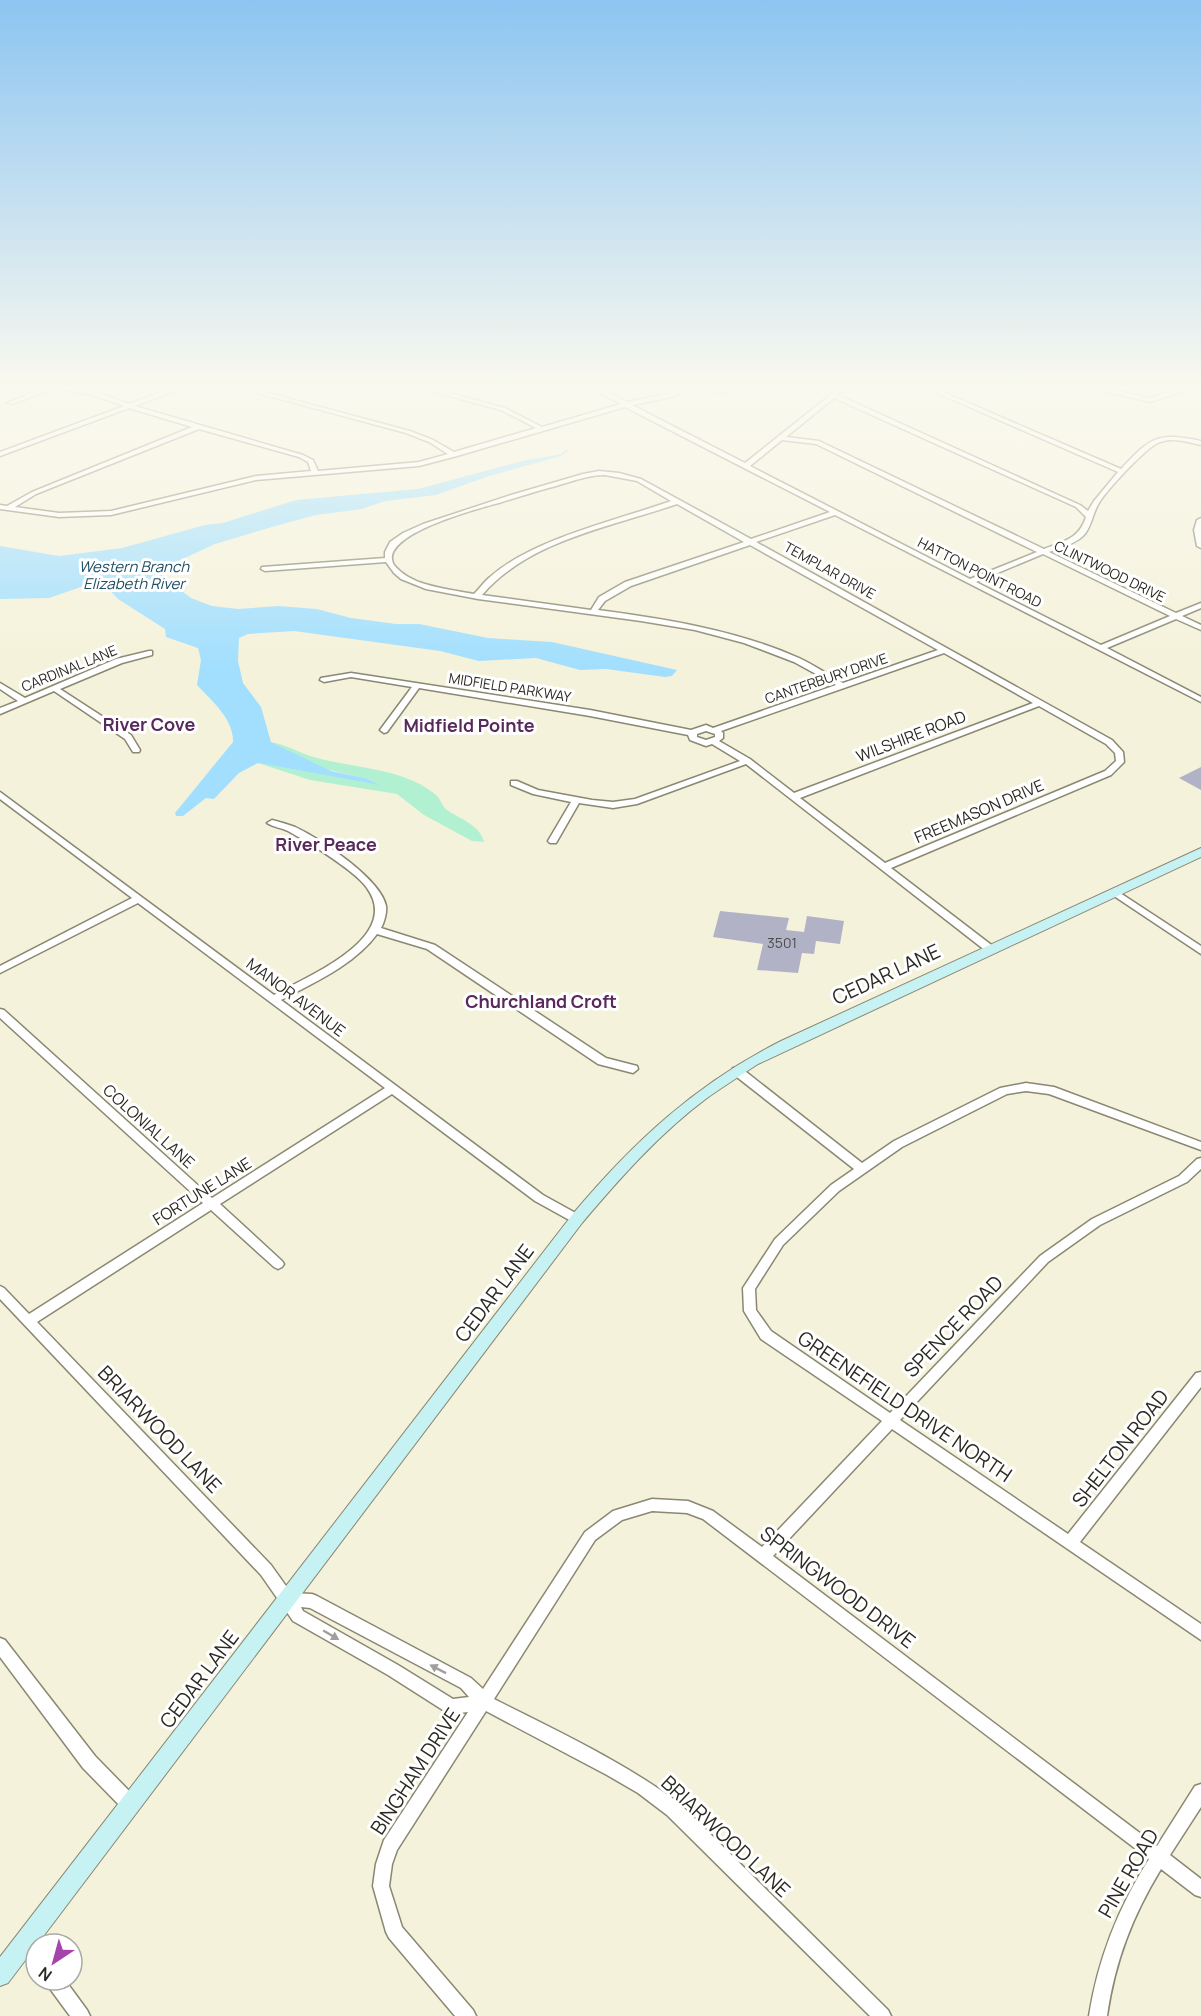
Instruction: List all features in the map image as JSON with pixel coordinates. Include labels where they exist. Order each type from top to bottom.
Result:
[{"type":"main road","name":"CEDAR LANE","points":[[33,1932],[577,1219],[641,1146],[703,1094],[737,1071],[786,1044],[1201,852]]},
{"type":"main road","name":"CEDAR LANE","points":[[0,1975],[24,1943]]},
{"type":"street","points":[[4,508],[69,479]]},
{"type":"street","points":[[4,508],[59,515],[111,513],[243,481],[260,479]]},
{"type":"street","name":"TEMPLAR DRIVE","points":[[389,560],[393,544],[418,527],[572,479]]},
{"type":"street","name":"TEMPLAR DRIVE","points":[[636,479],[1109,742],[1119,752],[1120,762],[1117,767],[1085,783]]},
{"type":"street","name":"HATTON POINT ROAD","points":[[774,479],[1201,700]]},
{"type":"street","name":"CLINTWOOD DRIVE","points":[[894,479],[1201,628]]},
{"type":"street","points":[[1018,479],[1078,506],[1090,517]]},
{"type":"street","points":[[971,581],[1077,538],[1087,528],[1101,494],[1116,479]]},
{"type":"street","points":[[477,596],[493,577],[526,556],[678,501]]},
{"type":"street","points":[[592,613],[602,599],[618,589],[837,512]]},
{"type":"street","points":[[1201,521],[1198,537],[1201,546]]},
{"type":"street","points":[[265,569],[389,560],[400,575],[416,584],[477,596],[710,631],[739,638],[797,659],[843,686]]},
{"type":"street","points":[[1101,648],[1201,605]]},
{"type":"street","name":"CANTERBURY DRIVE","points":[[692,733],[706,728],[715,730],[945,650]]},
{"type":"street","name":"CARDINAL LANE","points":[[0,711],[119,662],[149,653]]},
{"type":"street","name":"MIDFIELD PARKWAY","points":[[324,680],[351,675],[692,733]]},
{"type":"street","points":[[0,684],[24,701]]},
{"type":"street","points":[[384,730],[417,686]]},
{"type":"street","points":[[54,688],[128,737],[135,750]]},
{"type":"street","name":"WILSHIRE ROAD","points":[[793,797],[1040,703]]},
{"type":"street","points":[[715,730],[719,738],[715,741]]},
{"type":"street","points":[[692,733],[693,738],[698,741],[715,741],[747,761],[990,949]]},
{"type":"street","points":[[514,783],[536,792],[614,805],[637,801],[747,761]]},
{"type":"street","name":"FREEMASON DRIVE","points":[[884,867],[1085,783]]},
{"type":"street","name":"MANOR AVENUE","points":[[0,795],[539,1198],[577,1219]]},
{"type":"street","points":[[553,841],[576,800]]},
{"type":"street","points":[[272,822],[297,831],[369,880],[381,903],[380,921],[376,930],[360,948],[275,999]]},
{"type":"street","points":[[1114,892],[1201,951]]},
{"type":"street","points":[[0,970],[138,898]]},
{"type":"street","points":[[376,930],[431,947],[602,1061],[633,1069]]},
{"type":"street","name":"COLONIAL LANE","points":[[0,1012],[278,1264]]},
{"type":"street","points":[[737,1071],[861,1168]]},
{"type":"street","name":"FORTUNE LANE","points":[[28,1321],[393,1088]]},
{"type":"street","name":"GREENEFIELD DRIVE NORTH","points":[[1201,1146],[1050,1090],[1026,1088],[1004,1091],[898,1144],[835,1188],[778,1242],[749,1288],[748,1300],[756,1323],[766,1335],[1201,1633]]},
{"type":"street","name":"SPENCE ROAD","points":[[763,1556],[1044,1259],[1096,1222],[1183,1179],[1201,1162]]},
{"type":"street","name":"BRIARWOOD LANE","points":[[0,1291],[266,1570],[298,1616],[393,1670],[451,1707],[485,1702]]},
{"type":"street","name":"SHELTON ROAD","points":[[1070,1543],[1201,1377]]},
{"type":"street","name":"SPRINGWOOD DRIVE","points":[[485,1702],[590,1536],[618,1515],[652,1505],[688,1508],[708,1515],[1201,1889]]},
{"type":"street","name":"BRIARWOOD LANE","points":[[286,1600],[312,1601],[466,1683],[485,1702],[644,1787],[673,1809],[882,2016]]},
{"type":"street","points":[[0,1645],[89,1762],[130,1804]]},
{"type":"street","name":"BINGHAM DRIVE","points":[[467,2016],[395,1932],[381,1886],[384,1864],[399,1831],[485,1702]]},
{"type":"street","name":"PINE ROAD","points":[[1098,2016],[1105,1974],[1116,1936],[1131,1902],[1201,1792]]},
{"type":"street","points":[[63,1992],[81,2016]]},
{"type":"green space","points":[[271,742],[325,760],[393,774],[424,786],[437,796],[447,810],[474,827],[484,842],[472,841],[424,815],[397,794],[310,780],[258,763],[377,784],[365,778],[325,769]]},
{"type":"water","name":"Western Branch Elizabeth River","points":[[455,479],[480,479],[436,495],[385,501],[362,509],[316,515],[272,527],[215,544],[163,568],[162,572],[172,584],[188,583],[178,588],[191,598],[212,606],[238,609],[278,606],[317,609],[351,618],[396,624],[419,624],[488,638],[552,642],[677,670],[672,676],[665,677],[606,669],[580,670],[536,658],[479,661],[440,651],[294,631],[248,634],[239,638],[238,661],[243,683],[261,707],[271,742],[331,771],[365,778],[380,785],[258,763],[239,773],[214,799],[206,798],[183,816],[176,816],[175,813],[233,742],[226,718],[197,685],[201,660],[198,648],[166,637],[165,629],[118,599],[105,585],[87,585],[49,598],[0,599],[0,546],[59,556],[122,548],[205,525],[223,523],[296,500],[418,489]]},
{"type":"building","points":[[1201,767],[1201,790],[1179,778]]},
{"type":"building","points":[[720,911],[789,918],[786,930],[804,932],[807,916],[844,921],[840,944],[816,941],[814,954],[802,953],[798,973],[757,970],[763,944],[713,937]]},
{"type":"district","name":"River Cove","points":[[149,724]]},
{"type":"district","name":"Midfield Pointe","points":[[469,725]]},
{"type":"district","name":"River Peace","points":[[326,844]]},
{"type":"district","name":"Churchland Croft","points":[[541,1001]]}]
